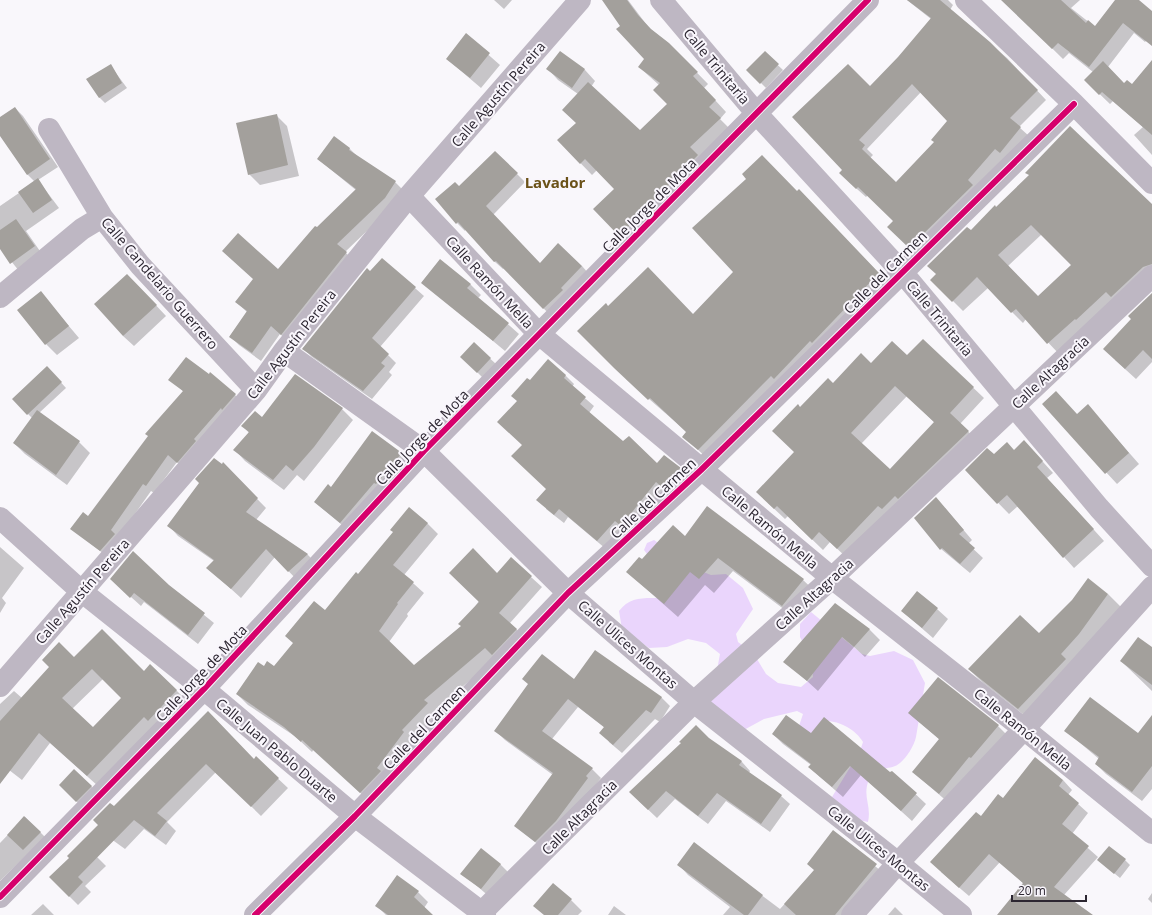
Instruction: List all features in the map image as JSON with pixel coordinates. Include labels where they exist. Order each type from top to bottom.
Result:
[{"type":"street","name":"Calle Agustín Pereira","points":[[0,686],[256,390],[284,351],[409,196],[580,0]]},
{"type":"street","name":"Calle Trinitaria","points":[[661,0],[757,114],[902,272],[1099,508],[1152,566]]},
{"type":"street","name":"Calle Jorge de Mota","points":[[0,896],[204,689],[424,450],[868,0]]},
{"type":"street","points":[[966,0],[1074,104],[1152,183]]},
{"type":"street","name":"Calle del Carmen","points":[[255,915],[355,816],[568,593],[701,470],[1074,104]]},
{"type":"street","name":"Calle Candelario Guerrero","points":[[49,129],[102,217],[140,265],[256,390]]},
{"type":"street","name":"Calle Ramón Mella","points":[[409,196],[538,333],[832,578],[1024,729],[1152,833]]},
{"type":"street","points":[[0,298],[82,229],[102,217]]},
{"type":"street","name":"Calle Altagracia","points":[[482,914],[694,702],[832,578],[1152,276]]},
{"type":"street","name":"Calle Ulices Montas","points":[[284,351],[424,450],[568,593],[694,702],[898,863],[960,915]]},
{"type":"street","name":"Calle Juan Pablo Duarte","points":[[0,518],[81,591],[204,689],[355,816],[482,914]]},
{"type":"street","points":[[852,915],[898,863],[1024,729],[1152,587]]},
{"type":"shaded area","points":[[654,540],[696,569],[711,575],[726,574],[743,588],[753,609],[736,634],[738,642],[754,654],[766,674],[778,683],[801,687],[813,677],[812,661],[800,637],[800,624],[811,612],[862,654],[870,656],[894,651],[913,660],[925,683],[916,737],[910,751],[900,763],[892,767],[880,769],[873,773],[870,777],[866,790],[869,810],[868,822],[854,819],[832,797],[860,751],[863,742],[852,730],[842,724],[826,721],[810,737],[796,735],[803,714],[797,711],[764,719],[742,731],[711,702],[720,654],[706,643],[688,639],[667,647],[649,648],[622,629],[619,611],[623,606],[633,600],[662,598],[664,577],[644,550],[647,543]]},
{"type":"building","points":[[602,0],[627,0],[651,29],[669,43],[698,72],[693,76],[716,100],[709,107],[721,118],[690,147],[698,155],[619,236],[593,209],[614,189],[585,159],[580,164],[557,140],[576,123],[562,110],[588,82],[640,130],[667,104],[653,90],[660,83],[638,67],[644,59],[616,29],[620,26]]},
{"type":"building","points":[[907,0],[940,0],[990,42],[1038,90],[1010,118],[1021,127],[1000,153],[995,149],[968,180],[973,185],[909,248],[887,227],[893,221],[858,187],[856,189],[839,173],[842,170],[792,117],[848,64],[870,86],[898,57],[931,18]],"holes":[[[912,84],[947,121],[931,140],[934,142],[896,182],[862,149],[865,145],[859,140]]]},
{"type":"building","points":[[1001,0],[1061,0],[1086,23],[1088,20],[1095,26],[1115,0],[1139,0],[1152,11],[1152,46],[1123,23],[1089,67],[1058,43],[1052,49]]},
{"type":"building","points":[[466,33],[490,53],[470,78],[446,59]]},
{"type":"building","points":[[560,51],[585,69],[572,88],[546,69]]},
{"type":"building","points":[[765,51],[779,64],[760,84],[746,70]]},
{"type":"building","points":[[1152,60],[1152,135],[1102,92],[1099,95],[1084,80],[1103,61],[1124,83],[1127,80],[1132,84]]},
{"type":"building","points":[[111,64],[122,83],[99,98],[86,79]]},
{"type":"building","points":[[15,107],[50,159],[27,175],[0,136],[0,117]]},
{"type":"building","points":[[277,114],[288,165],[248,175],[236,123]]},
{"type":"building","points":[[1070,126],[1152,204],[1152,264],[1143,267],[1111,297],[1106,292],[1047,344],[1016,309],[1011,313],[977,277],[952,302],[930,280],[936,274],[927,266],[967,227],[971,230],[995,205],[996,207],[1029,175],[1025,173]],"holes":[[[1031,225],[1071,265],[1038,296],[998,255]]]},
{"type":"building","points":[[334,136],[350,148],[349,150],[396,181],[385,198],[337,244],[347,252],[281,335],[271,326],[252,353],[229,337],[247,311],[235,302],[253,279],[222,251],[238,233],[278,269],[315,226],[317,227],[356,189],[317,159]]},
{"type":"building","points":[[495,151],[518,173],[486,206],[540,263],[558,243],[582,266],[561,288],[563,290],[543,309],[496,261],[494,262],[458,222],[456,224],[435,199],[455,182],[459,186]]},
{"type":"building","points":[[762,155],[797,191],[799,189],[879,273],[812,343],[810,341],[774,379],[771,376],[698,450],[682,437],[686,432],[650,398],[648,400],[577,331],[606,303],[608,306],[648,267],[693,314],[733,272],[692,228],[746,179],[742,174]]},
{"type":"building","points":[[38,178],[52,200],[33,213],[18,192]]},
{"type":"building","points":[[16,219],[35,246],[10,264],[0,249],[0,230]]},
{"type":"building","points":[[382,258],[416,287],[372,338],[389,354],[381,363],[385,366],[363,391],[302,349],[367,268],[370,271]]},
{"type":"building","points":[[440,259],[471,284],[467,288],[509,323],[493,341],[421,283]]},
{"type":"building","points":[[127,274],[157,305],[123,336],[94,304]]},
{"type":"building","points":[[41,291],[69,326],[45,345],[17,310]]},
{"type":"building","points":[[1152,293],[1152,359],[1143,350],[1125,369],[1103,349],[1131,319],[1128,316]]},
{"type":"building","points":[[923,339],[974,387],[950,413],[969,431],[898,499],[895,496],[882,509],[878,506],[837,549],[819,532],[812,540],[777,506],[774,509],[756,492],[794,452],[772,431],[798,404],[800,407],[828,378],[833,383],[861,353],[871,363],[892,341],[907,355]],"holes":[[[895,386],[934,422],[890,469],[851,433]]]},
{"type":"building","points":[[474,342],[491,358],[477,373],[460,357]]},
{"type":"building","points":[[186,357],[209,374],[210,372],[236,394],[222,410],[221,408],[194,439],[196,441],[177,463],[168,455],[146,486],[143,484],[111,530],[115,534],[100,551],[70,529],[83,512],[88,516],[148,436],[145,434],[183,391],[168,380]]},
{"type":"building","points":[[548,359],[566,375],[564,378],[586,397],[580,404],[623,441],[629,436],[657,463],[664,455],[681,468],[663,488],[656,482],[621,526],[615,521],[597,541],[559,509],[554,515],[536,500],[546,489],[511,456],[522,445],[497,422],[517,401],[511,396],[527,378],[530,380]]},
{"type":"building","points":[[47,366],[62,382],[27,415],[12,399]]},
{"type":"building","points":[[295,374],[343,408],[314,447],[293,471],[286,465],[273,480],[233,450],[249,432],[241,426],[255,411],[262,417]]},
{"type":"building","points":[[1056,391],[1077,414],[1088,404],[1129,453],[1105,474],[1042,404]]},
{"type":"building","points":[[37,410],[80,441],[56,475],[13,443]]},
{"type":"building","points":[[372,431],[402,453],[340,523],[314,502],[328,484],[331,487]]},
{"type":"building","points":[[1024,440],[1043,461],[1037,467],[1094,529],[1063,558],[1007,495],[997,504],[965,470],[987,448],[994,454],[1007,442],[1014,450]]},
{"type":"building","points":[[214,458],[222,464],[223,462],[258,498],[246,512],[308,554],[288,572],[266,549],[231,589],[206,568],[214,560],[167,526],[199,483],[195,479]]},
{"type":"building","points":[[936,497],[964,530],[959,534],[975,548],[960,564],[942,548],[940,550],[914,518]]},
{"type":"building","points":[[707,506],[804,579],[782,606],[718,558],[699,579],[690,572],[664,604],[626,572],[639,557],[642,559],[673,525],[685,536]]},
{"type":"building","points":[[409,507],[428,523],[393,565],[414,582],[397,603],[398,604],[379,631],[414,665],[461,626],[458,624],[479,602],[449,573],[473,548],[497,573],[511,557],[532,576],[499,613],[517,629],[492,655],[485,648],[424,700],[428,703],[402,730],[404,732],[377,768],[381,771],[360,793],[302,740],[301,742],[284,727],[236,694],[258,662],[264,666],[267,661],[274,666],[293,643],[285,636],[314,601],[325,610],[356,572],[358,574],[393,532],[390,530]]},
{"type":"building","points":[[133,551],[169,585],[205,613],[188,635],[134,593],[130,598],[110,579]]},
{"type":"building","points":[[1088,578],[1108,594],[1079,634],[1061,654],[1066,659],[1018,709],[968,669],[1020,615],[1039,633],[1072,600]]},
{"type":"building","points":[[917,591],[938,608],[922,628],[901,611]]},
{"type":"building","points":[[835,603],[870,629],[854,647],[842,637],[807,681],[783,662]]},
{"type":"building","points":[[102,629],[144,671],[150,664],[177,690],[148,721],[144,717],[87,776],[39,733],[0,784],[0,721],[49,667],[42,660],[59,642],[74,657]],"holes":[[[92,669],[121,698],[93,727],[62,698]]]},
{"type":"building","points":[[1138,637],[1152,647],[1152,685],[1120,661]]},
{"type":"building","points":[[595,650],[662,697],[651,713],[646,710],[613,745],[599,733],[604,727],[568,699],[542,731],[593,768],[586,776],[588,778],[556,821],[535,842],[514,826],[553,773],[494,731],[528,684],[522,679],[542,654],[574,679]]},
{"type":"building","points":[[938,677],[999,725],[971,758],[969,757],[939,794],[912,772],[939,739],[908,713]]},
{"type":"building","points":[[1090,697],[1138,733],[1152,715],[1152,766],[1132,792],[1095,764],[1099,757],[1064,731]]},
{"type":"building","points":[[208,711],[254,759],[256,756],[279,778],[251,807],[206,764],[157,813],[167,821],[155,836],[134,820],[78,877],[83,882],[69,897],[49,877],[69,858],[67,856],[98,825],[93,820],[110,803],[114,806]]},
{"type":"building","points":[[786,715],[811,733],[824,717],[890,772],[892,771],[917,793],[901,811],[850,766],[832,787],[808,767],[811,764],[772,734]]},
{"type":"building","points":[[696,725],[709,738],[742,761],[739,765],[782,795],[761,824],[717,793],[698,816],[666,791],[648,810],[629,792],[681,743],[679,742]]},
{"type":"building","points":[[1035,757],[1063,780],[1059,786],[1079,803],[1062,824],[1089,846],[1054,887],[1093,915],[997,915],[1023,883],[989,854],[959,888],[930,862],[976,812],[981,816],[998,794],[1003,798]]},
{"type":"building","points":[[74,769],[92,786],[76,802],[59,785]]},
{"type":"building","points":[[24,816],[41,832],[23,850],[7,835]]},
{"type":"building","points":[[833,830],[877,864],[835,915],[796,915],[784,904],[814,870],[807,864]]},
{"type":"building","points":[[694,842],[763,895],[748,915],[744,915],[677,865]]},
{"type":"building","points":[[1109,846],[1126,859],[1114,874],[1097,860]]},
{"type":"building","points":[[481,848],[501,864],[481,889],[460,874]]},
{"type":"building","points":[[397,875],[419,891],[414,897],[433,915],[388,915],[375,906]]},
{"type":"building","points":[[553,883],[572,899],[558,915],[544,915],[533,906]]},
{"type":"cycle path","points":[[0,897],[204,689],[424,451],[868,0]]},
{"type":"cycle path","points":[[255,915],[355,816],[568,593],[701,470],[1074,104]]},
{"type":"district","name":"Lavador","points":[[555,182]]}]
